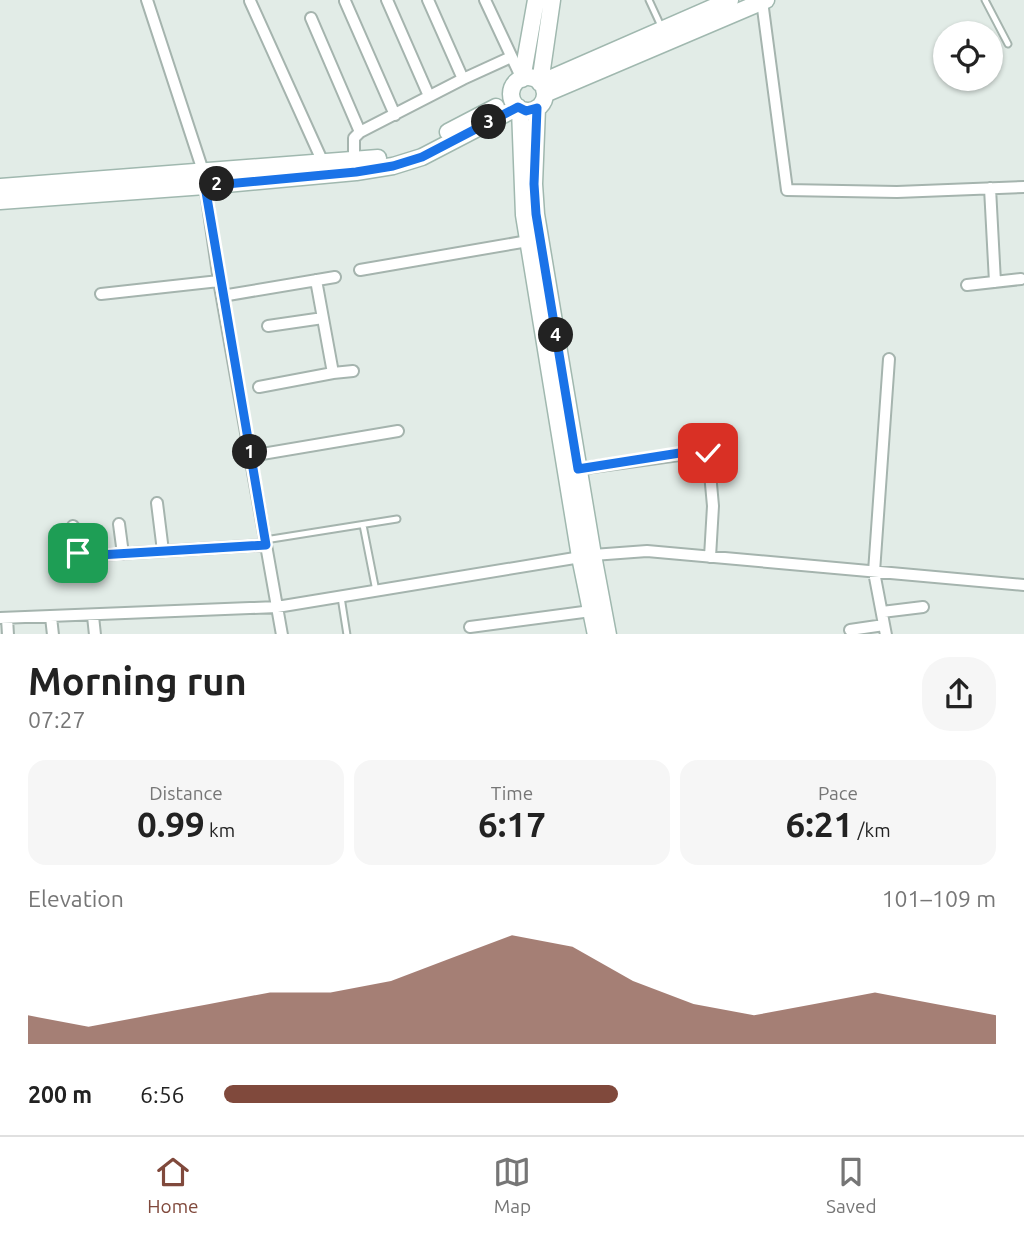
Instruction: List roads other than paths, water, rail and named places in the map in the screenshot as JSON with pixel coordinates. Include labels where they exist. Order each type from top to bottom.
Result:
[{"type":"street","points":[[146,0],[204,178],[219,281],[282,634]]},
{"type":"street","points":[[387,0],[429,96]]},
{"type":"street","points":[[428,0],[463,79]]},
{"type":"street","points":[[485,0],[522,79]]},
{"type":"street","points":[[522,79],[536,0]]},
{"type":"street","points":[[552,0],[534,184],[536,214],[578,469],[591,611],[596,634]]},
{"type":"street","points":[[326,168],[354,160],[392,156],[517,105],[532,111],[541,95],[662,29],[730,0]]},
{"type":"street","points":[[250,1],[326,168]]},
{"type":"street","points":[[345,1],[395,114]]},
{"type":"street","points":[[541,95],[764,1],[787,190],[897,192],[1024,187]]},
{"type":"street","points":[[311,18],[360,132]]},
{"type":"street","points":[[354,160],[354,138],[360,132],[512,57]]},
{"type":"street","points":[[541,95],[529,78],[522,79],[513,86],[517,105],[524,215],[586,556],[608,634]]},
{"type":"street","points":[[0,201],[204,178],[326,168],[393,166],[422,157],[517,105]]},
{"type":"street","points":[[0,187],[204,178]]},
{"type":"street","points":[[990,188],[995,282]]},
{"type":"street","points":[[360,270],[528,241]]},
{"type":"street","points":[[222,296],[335,277]]},
{"type":"street","points":[[967,285],[1021,279]]},
{"type":"street","points":[[316,280],[333,373]]},
{"type":"street","points":[[101,294],[219,281]]},
{"type":"street","points":[[268,326],[323,318]]},
{"type":"street","points":[[850,630],[885,630],[874,572],[889,359]]},
{"type":"street","points":[[259,387],[354,370]]},
{"type":"street","points":[[250,456],[398,431]]},
{"type":"street","points":[[578,469],[708,451],[713,506],[710,557]]},
{"type":"street","points":[[157,503],[163,551]]},
{"type":"street","points":[[120,524],[123,554]]},
{"type":"street","points":[[73,526],[75,547],[83,556],[266,542]]},
{"type":"street","points":[[3,618],[277,607],[586,556],[647,551],[1024,585]]},
{"type":"street","points":[[882,612],[923,607]]},
{"type":"street","points":[[470,627],[591,611]]},
{"type":"street","points":[[93,615],[95,634]]},
{"type":"street","points":[[51,617],[53,634]]},
{"type":"lane","points":[[649,0],[662,29]]},
{"type":"lane","points":[[985,0],[1008,44]]},
{"type":"lane","points":[[266,542],[397,519]]},
{"type":"lane","points":[[363,525],[376,590]]},
{"type":"lane","points":[[341,597],[347,634]]}]
